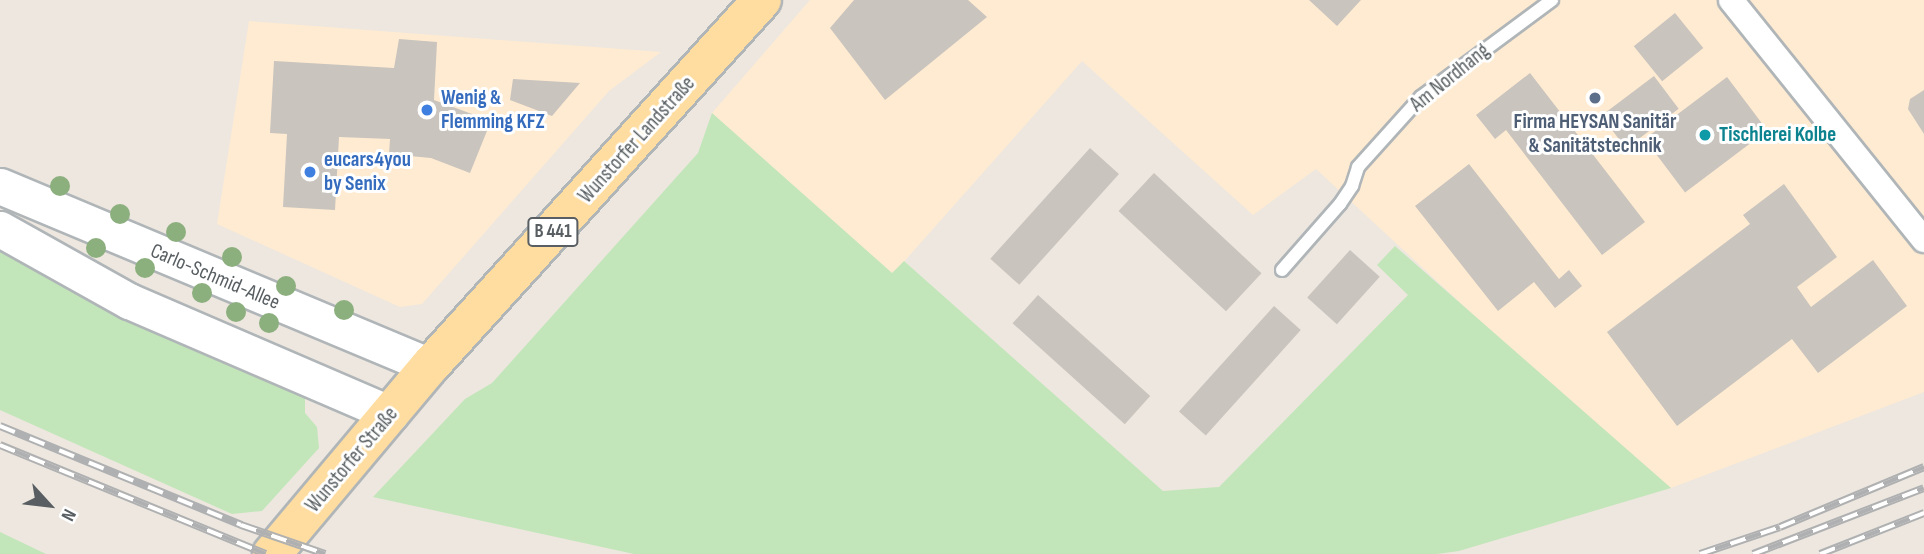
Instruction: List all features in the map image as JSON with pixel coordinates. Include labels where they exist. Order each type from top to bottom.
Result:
[{"type":"main road","name":"Wunstorfer Landstraße","points":[[430,366],[757,2]]},
{"type":"main road","name":"Carlo-Schmid-Allee","points":[[0,186],[430,366]]},
{"type":"main road","points":[[0,229],[129,301],[391,414]]},
{"type":"main road","name":"Wunstorfer Straße","points":[[272,554],[430,366]]},
{"type":"street","points":[[1731,0],[1924,240]]},
{"type":"lane","name":"Am Nordhang","points":[[1282,270],[1340,204],[1352,186],[1359,167],[1422,97],[1552,0]]},
{"type":"shaded area","points":[[810,0],[1924,0],[1924,392],[1671,488],[1508,347],[1316,169],[1253,215],[1082,61],[893,274],[712,113]]},
{"type":"shaded area","points":[[249,21],[661,52],[609,91],[422,304],[400,307],[217,224]]},
{"type":"green space","points":[[712,113],[892,273],[904,261],[1163,491],[1219,487],[1408,295],[1377,265],[1395,246],[1671,488],[1459,551],[1437,554],[634,554],[373,497],[465,399],[492,383],[698,153]]},
{"type":"green space","points":[[0,250],[72,292],[305,396],[305,413],[317,427],[319,448],[262,511],[232,514],[0,410]]},
{"type":"green space","points":[[0,532],[46,554],[0,554]]},
{"type":"building","points":[[854,0],[968,0],[987,17],[885,100],[830,28]]},
{"type":"building","points":[[1309,0],[1361,0],[1337,26]]},
{"type":"building","points":[[1675,13],[1703,48],[1662,81],[1634,46]]},
{"type":"building","points":[[399,39],[437,42],[434,100],[491,121],[470,173],[431,158],[389,154],[390,139],[339,137],[335,210],[283,207],[287,134],[270,133],[274,61],[394,68]]},
{"type":"building","points":[[1530,73],[1645,222],[1602,255],[1506,130],[1495,139],[1476,115]]},
{"type":"building","points":[[1654,76],[1679,109],[1626,148],[1601,116]]},
{"type":"building","name":"Tischlerei Kolbe","points":[[1727,77],[1767,131],[1685,192],[1645,139]]},
{"type":"building","points":[[513,79],[580,83],[552,116],[510,100]]},
{"type":"building","points":[[1924,90],[1924,134],[1908,109],[1910,99]]},
{"type":"building","points":[[1090,148],[1119,174],[1019,285],[990,259]]},
{"type":"building","points":[[1469,164],[1559,279],[1569,270],[1582,286],[1555,308],[1534,282],[1498,311],[1415,206]]},
{"type":"building","points":[[1154,173],[1262,273],[1226,311],[1119,211]]},
{"type":"building","points":[[1784,184],[1837,257],[1797,287],[1811,307],[1873,260],[1907,306],[1818,373],[1792,339],[1677,426],[1607,332],[1750,224],[1743,215]]},
{"type":"building","points":[[1350,250],[1380,277],[1337,324],[1307,298]]},
{"type":"building","points":[[1038,295],[1150,396],[1125,424],[1013,323]]},
{"type":"building","points":[[1274,306],[1301,330],[1206,436],[1179,412]]},
{"type":"railway","points":[[0,426],[241,525],[325,554]]},
{"type":"railway","points":[[0,445],[266,554]]},
{"type":"railway","points":[[1700,554],[1780,527],[1924,467]]},
{"type":"railway","points":[[1753,554],[1924,488]]},
{"type":"railway","points":[[1820,554],[1924,513]]},
{"type":"place","name":"Firma HEYSAN Sanitär & Sanitätstechnik","points":[[1595,98]]},
{"type":"place","name":"Wenig & Flemming KFZ","points":[[427,110]]},
{"type":"place","name":"Tischlerei Kolbe","points":[[1705,135]]},
{"type":"place","name":"eucars4you by Senix","points":[[310,172]]}]
